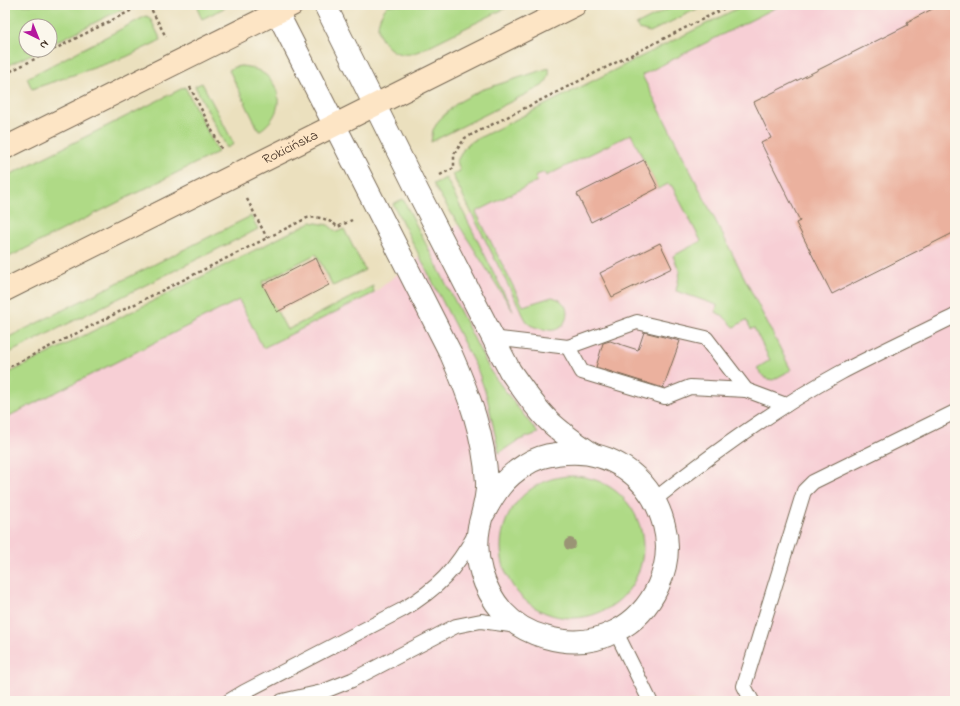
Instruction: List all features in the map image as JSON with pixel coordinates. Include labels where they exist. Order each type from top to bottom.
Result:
[{"type":"main road","name":"Rokicińska","points":[[5,290],[576,5]]},
{"type":"main road","points":[[5,148],[285,9]]},
{"type":"street","points":[[285,9],[335,125],[451,354],[467,390],[477,423],[487,485],[477,546],[479,565],[484,583],[493,600],[505,614],[520,626],[537,635],[556,640],[577,642],[597,639],[616,632],[632,620],[646,606],[657,589],[664,570],[667,550],[666,530],[661,514],[646,486],[630,472],[607,459],[593,454],[565,435],[547,420],[510,371],[325,5]]},
{"type":"street","points":[[481,520],[494,493],[509,476],[527,463],[548,455],[570,452],[593,454]]},
{"type":"lane","points":[[654,500],[736,438],[786,405],[840,373],[955,316]]},
{"type":"lane","points":[[492,338],[568,346],[637,322],[706,338],[746,390]]},
{"type":"lane","points":[[568,346],[582,372],[665,397],[690,387],[746,390],[786,405]]},
{"type":"lane","points":[[752,701],[744,686],[804,491],[813,482],[955,412]]},
{"type":"lane","points":[[229,701],[422,598],[438,585],[465,552],[481,520]]},
{"type":"lane","points":[[282,701],[322,692],[352,680],[456,626],[481,621],[520,626]]},
{"type":"lane","points":[[616,632],[650,701]]},
{"type":"path","points":[[5,74],[142,5]]},
{"type":"path","points":[[149,5],[267,238]]},
{"type":"shaded area","points":[[781,5],[955,5],[955,701],[5,701],[5,418],[239,300],[263,348],[374,293],[642,75]]},
{"type":"green space","points":[[5,5],[130,5],[58,41],[58,18],[18,18],[18,58],[24,58],[5,67]]},
{"type":"green space","points":[[198,5],[230,5],[202,19],[199,13]]},
{"type":"green space","points":[[388,5],[512,5],[419,51],[412,54],[406,54],[395,52],[390,49],[383,41],[379,32],[378,24],[380,18]]},
{"type":"green space","points":[[676,5],[705,5],[650,32],[639,29],[636,25]]},
{"type":"green space","points":[[744,5],[781,5],[642,75],[791,370],[773,380],[765,378],[757,368],[770,360],[754,328],[751,329],[746,320],[734,327],[723,316],[716,312],[717,305],[676,291],[680,272],[673,256],[701,241],[672,186],[668,184],[658,189],[631,134],[546,176],[544,172],[535,176],[537,181],[476,212],[523,306],[552,297],[561,301],[567,310],[566,319],[562,326],[558,329],[550,330],[530,325],[520,309],[452,174],[460,171],[457,161],[464,148],[469,143]]},
{"type":"green space","points":[[146,16],[150,18],[161,40],[126,57],[32,89],[27,78]]},
{"type":"green space","points":[[241,66],[254,69],[265,74],[273,82],[277,92],[278,102],[276,112],[269,122],[259,131],[229,70],[234,67]]},
{"type":"green space","points":[[549,68],[548,78],[542,86],[431,142],[433,130],[439,120],[457,103],[481,90]]},
{"type":"green space","points":[[202,83],[234,144],[227,148],[195,86]]},
{"type":"green space","points":[[185,87],[218,152],[5,259],[5,177]]},
{"type":"green space","points":[[446,178],[513,311],[433,184]]},
{"type":"green space","points":[[403,199],[491,372],[538,433],[517,441],[499,453],[487,397],[478,371],[393,204]]},
{"type":"green space","points":[[251,216],[258,229],[5,355],[5,339]]},
{"type":"green space","points":[[311,222],[328,225],[337,232],[344,229],[365,270],[333,286],[316,254],[262,282],[287,330],[373,286],[374,293],[263,348],[239,300],[5,418],[5,375]]},
{"type":"green space","points":[[565,476],[579,476],[606,484],[627,502],[638,520],[642,533],[642,561],[635,581],[617,602],[606,610],[593,615],[579,618],[565,618],[538,610],[517,592],[509,581],[504,568],[501,554],[501,540],[509,513],[527,492],[538,484],[551,479]]},
{"type":"building","points":[[940,5],[955,5],[955,232],[832,294],[796,223],[800,221],[761,143],[771,138],[754,102],[908,25],[907,22]]},
{"type":"building","points":[[644,160],[658,188],[591,222],[577,194]]},
{"type":"building","points":[[660,243],[672,268],[612,297],[600,273]]},
{"type":"building","points":[[316,258],[329,285],[277,312],[263,285]]},
{"type":"building","points":[[644,332],[680,341],[663,388],[596,367],[603,343],[610,341],[638,350]]}]
